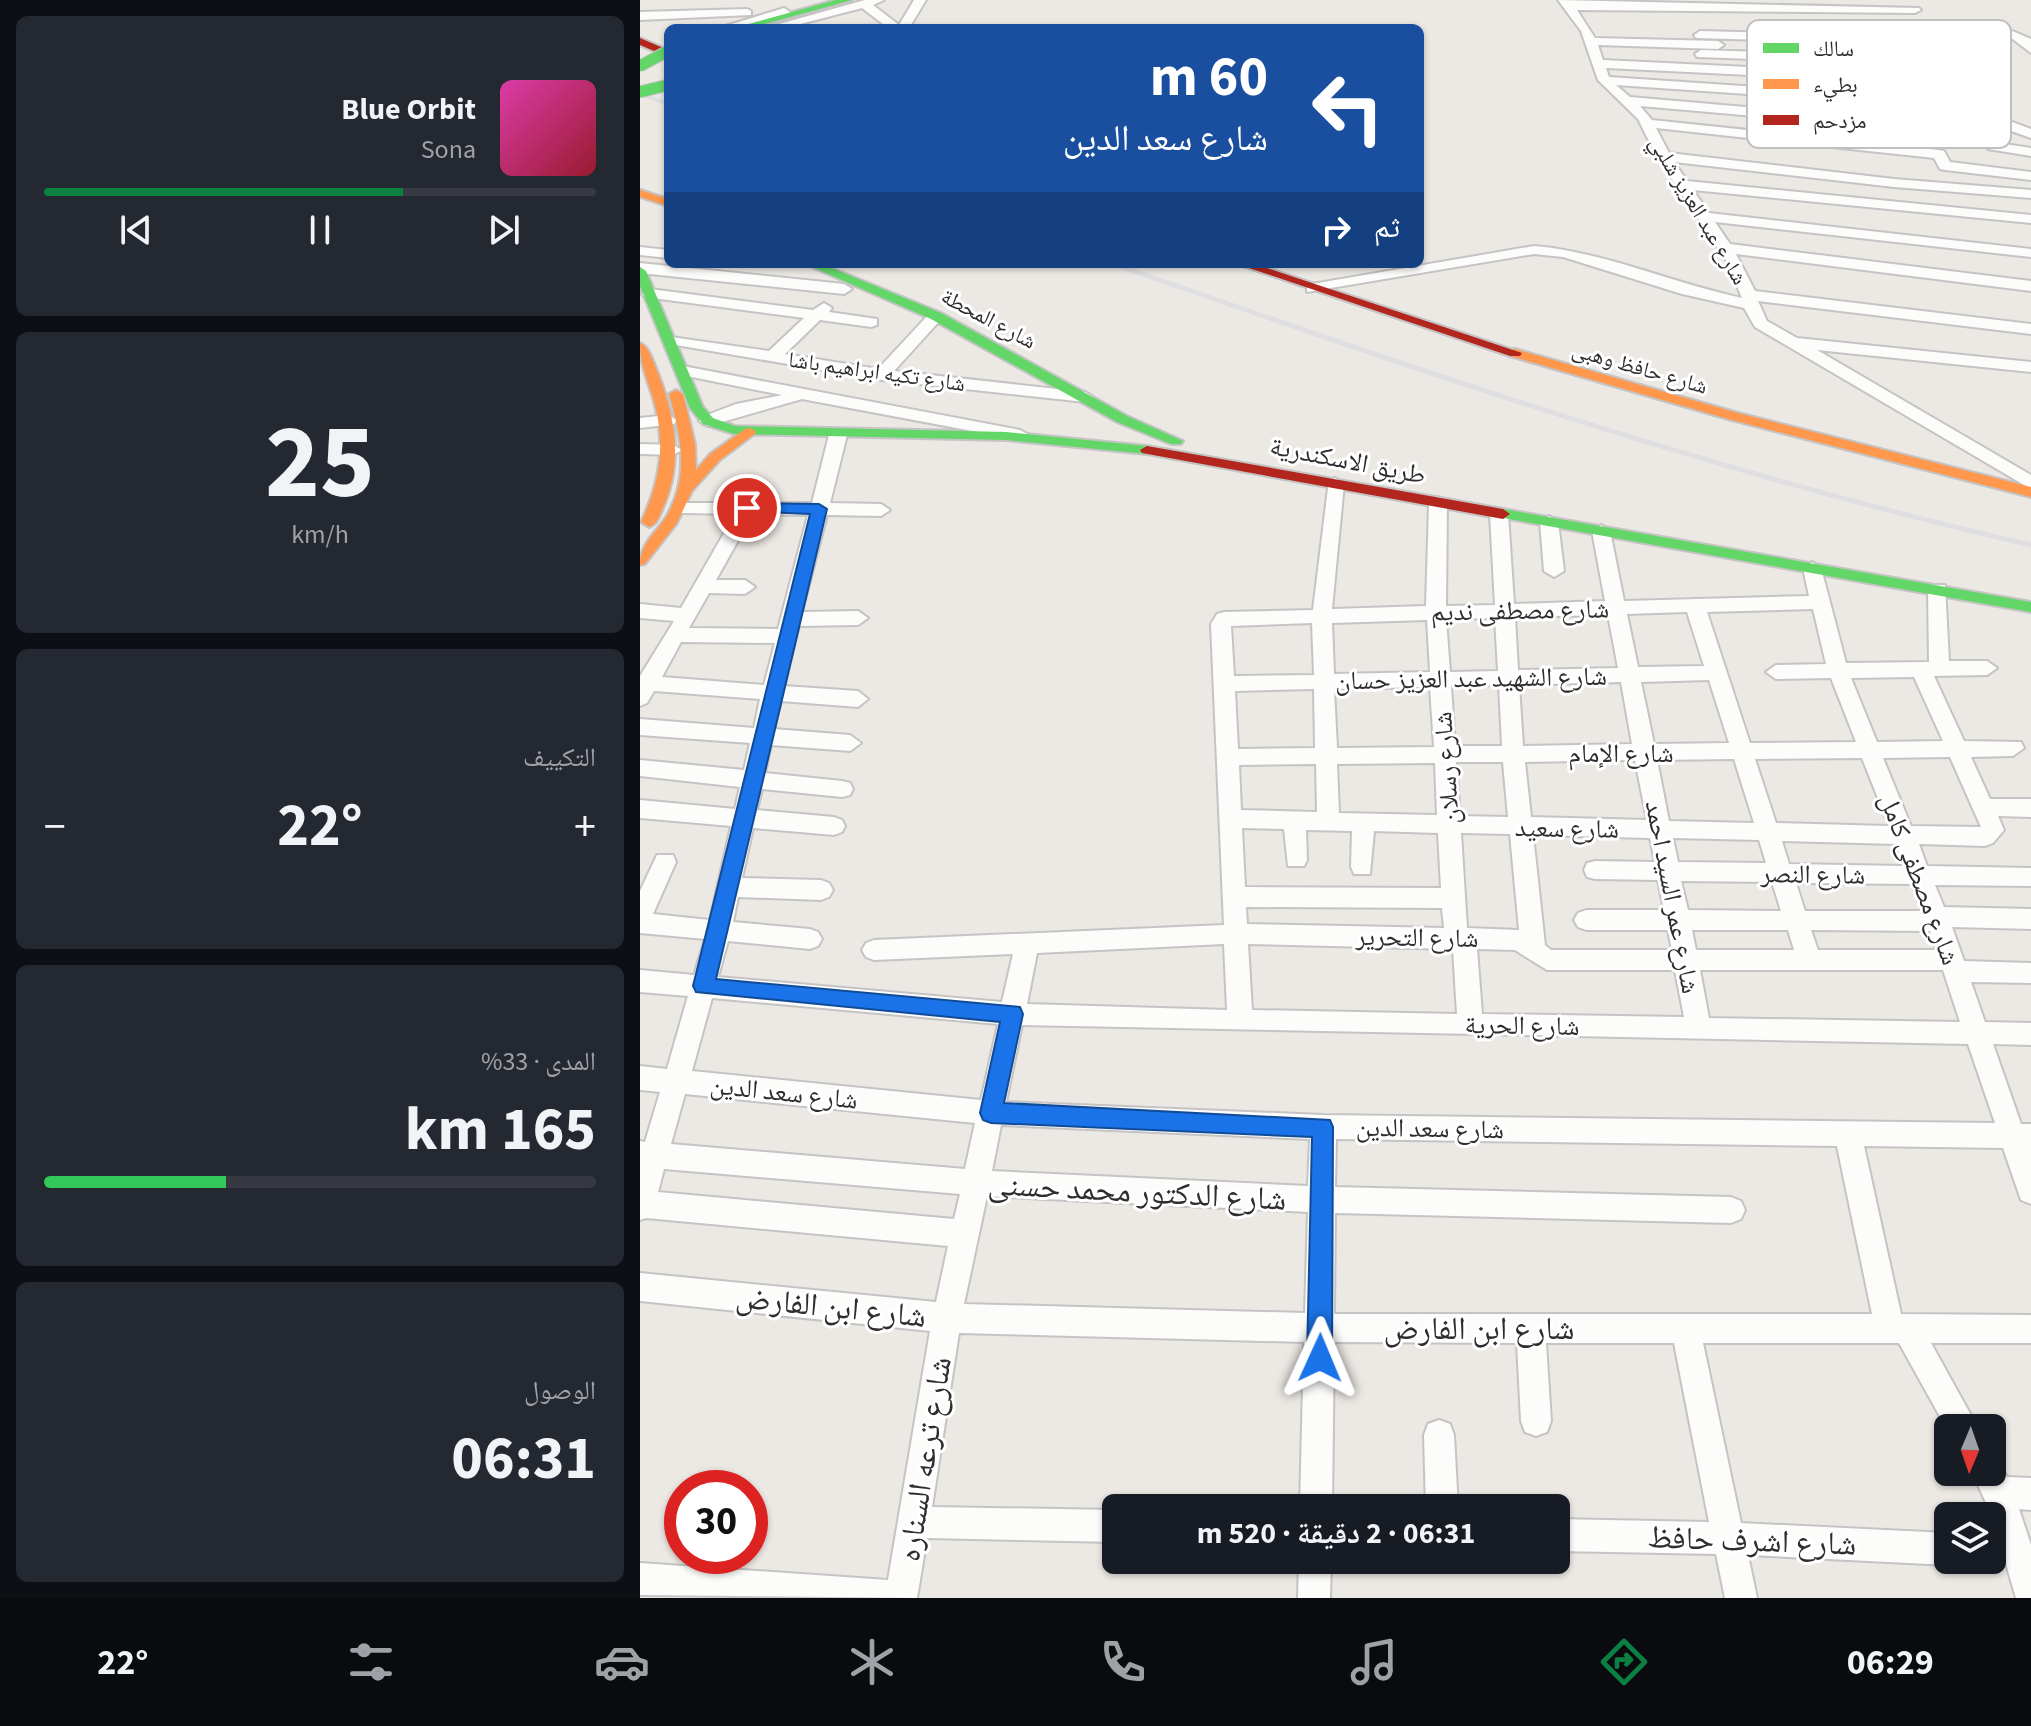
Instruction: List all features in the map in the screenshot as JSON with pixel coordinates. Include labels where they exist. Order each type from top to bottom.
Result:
[{"type":"main road","points":[[746,23],[858,1]]},
{"type":"main road","points":[[640,41],[664,50]]},
{"type":"main road","points":[[640,66],[664,52]]},
{"type":"main road","points":[[640,73],[664,53]]},
{"type":"main road","points":[[640,92],[664,86]]},
{"type":"main road","points":[[640,193],[664,202]]},
{"type":"main road","points":[[640,207],[664,214]]},
{"type":"main road","name":"شارع المحطة","points":[[820,268],[849,284],[936,316],[1091,401]]},
{"type":"main road","points":[[851,268],[983,320],[1018,343],[1042,374]]},
{"type":"main road","name":"شارع حافظ وهبى","points":[[1257,268],[1382,314],[1711,412],[2031,492]]},
{"type":"main road","points":[[640,270],[670,339],[662,379],[673,450],[670,477],[659,506],[640,535]]},
{"type":"main road","points":[[640,311],[662,379],[692,448],[690,487]]},
{"type":"main road","points":[[640,347],[662,379],[708,421]]},
{"type":"main road","points":[[1070,440],[1093,424],[1091,401]]},
{"type":"main road","name":"طريق الاسكندرية","points":[[1091,401],[1155,433],[1217,452],[2031,596]]},
{"type":"main road","name":"طريق الاسكندرية","points":[[708,421],[750,432],[1033,437],[1148,449],[2031,607]]},
{"type":"main road","points":[[640,560],[682,507],[690,487],[715,457],[750,432]]},
{"type":"street","points":[[669,15],[679,0]]},
{"type":"street","points":[[746,23],[753,0]]},
{"type":"street","points":[[640,16],[669,15],[746,23],[832,0]]},
{"type":"street","points":[[786,24],[858,1],[878,0]]},
{"type":"street","points":[[905,24],[920,0]]},
{"type":"street","points":[[1682,0],[1911,4]]},
{"type":"street","points":[[858,1],[890,24]]},
{"type":"street","points":[[1566,3],[1911,4]]},
{"type":"street","points":[[1566,3],[1593,46],[1604,80],[1747,90]]},
{"type":"street","points":[[812,17],[821,24]]},
{"type":"street","points":[[2011,34],[2026,39],[2031,49]]},
{"type":"street","points":[[1593,46],[1747,49]]},
{"type":"street","points":[[1593,46],[1747,49]]},
{"type":"street","points":[[1593,46],[1747,61]]},
{"type":"street","name":"شارع عبد العزيز شلبي","points":[[1604,80],[1647,123],[1664,157],[1725,248],[1761,324],[2031,483]]},
{"type":"street","points":[[1627,101],[1747,111]]},
{"type":"street","points":[[1647,123],[1747,134]]},
{"type":"street","points":[[2011,126],[2031,134]]},
{"type":"street","points":[[1882,148],[1939,154],[1945,166],[2031,176]]},
{"type":"street","points":[[2002,148],[2031,152]]},
{"type":"street","points":[[1664,157],[1894,183],[2031,194]]},
{"type":"street","points":[[1683,185],[2031,219]]},
{"type":"street","points":[[1706,217],[2031,253]]},
{"type":"street","points":[[1725,248],[2031,286]]},
{"type":"street","points":[[1312,289],[1534,250],[1565,253],[1687,291],[2031,329]]},
{"type":"street","points":[[640,251],[664,254]]},
{"type":"street","points":[[790,268],[812,268]]},
{"type":"street","points":[[640,270],[699,269],[849,284]]},
{"type":"street","points":[[659,314],[699,269]]},
{"type":"street","points":[[773,356],[849,284]]},
{"type":"street","points":[[650,294],[871,322]]},
{"type":"street","points":[[882,375],[936,316]]},
{"type":"street","name":"شارع تكيه ابراهيم باشا","points":[[670,339],[882,375],[1091,401]]},
{"type":"street","points":[[1787,342],[2031,367]]},
{"type":"street","points":[[662,379],[815,395],[1033,437]]},
{"type":"street","points":[[708,421],[760,403],[815,395]]},
{"type":"street","points":[[640,423],[668,420]]},
{"type":"street","points":[[838,435],[772,693],[719,931],[677,1081],[648,1155],[640,1205],[965,1234]]},
{"type":"street","points":[[640,449],[673,450]]},
{"type":"street","points":[[1328,821],[1322,614],[1335,484]]},
{"type":"street","name":"شارع رسلان","points":[[1438,503],[1436,612],[1440,679],[1454,898],[1470,1024]]},
{"type":"street","points":[[640,505],[659,506]]},
{"type":"street","points":[[682,507],[881,510]]},
{"type":"street","points":[[747,508],[643,688],[858,699]]},
{"type":"street","points":[[1499,514],[1507,678],[1533,946]]},
{"type":"street","points":[[1549,522],[1554,571]]},
{"type":"street","name":"شارع عمر السيد احمد","points":[[1601,531],[1699,1028]]},
{"type":"street","name":"شارع مصطفى كامل","points":[[1812,568],[1818,602],[1838,671],[1937,919],[1978,1032],[2022,1136],[2031,1191]]},
{"type":"street","points":[[703,586],[745,587]]},
{"type":"street","points":[[1938,590],[1930,669],[1957,749],[1983,807],[2031,808]]},
{"type":"street","name":"شارع مصطفى نديم","points":[[1224,684],[1222,621],[1322,614],[1818,602]]},
{"type":"street","points":[[1695,606],[1809,960]]},
{"type":"street","points":[[640,611],[686,615]]},
{"type":"street","points":[[675,635],[789,627],[858,618]]},
{"type":"street","points":[[1776,672],[1987,668]]},
{"type":"street","name":"شارع الشهيد عبد العزيز حسان","points":[[1224,684],[1717,673]]},
{"type":"street","points":[[1224,684],[1240,1021]]},
{"type":"street","points":[[640,727],[850,743]]},
{"type":"street","name":"شارع الإمام","points":[[1228,757],[2013,748]]},
{"type":"street","points":[[640,768],[753,777],[842,789]]},
{"type":"street","name":"شارع سعيد","points":[[1231,819],[1985,837],[1993,830],[1983,807]]},
{"type":"street","points":[[640,809],[834,826]]},
{"type":"street","points":[[1295,820],[1296,860]]},
{"type":"street","points":[[1362,867],[1363,822]]},
{"type":"street","points":[[640,917],[665,862]]},
{"type":"street","name":"شارع النصر","points":[[1595,870],[2031,877]]},
{"type":"street","points":[[729,887],[821,890]]},
{"type":"street","points":[[1233,897],[1454,898]]},
{"type":"street","points":[[1586,920],[2031,919]]},
{"type":"street","points":[[640,923],[810,939]]},
{"type":"street","name":"شارع التحرير","points":[[874,950],[1235,934],[1460,937],[1520,940],[1533,946],[1547,960],[1809,960],[1954,966],[2031,973]]},
{"type":"street","name":"شارع ترعه السناره","points":[[901,1597],[947,1318],[1027,944]]},
{"type":"street","name":"شارع الحرية","points":[[640,981],[1012,1014],[1240,1021],[2031,1034]]},
{"type":"street","name":"شارع سعد الدين","points":[[640,1078],[991,1113],[1323,1127],[2022,1136]]},
{"type":"street","points":[[1316,1494],[1323,1127]]},
{"type":"street","points":[[1848,1134],[1899,1329],[1954,1414]]},
{"type":"street","name":"شارع الدكتور محمد حسنى","points":[[648,1155],[976,1183],[1322,1200],[1731,1210]]},
{"type":"street","name":"شارع ابن الفارض","points":[[640,1287],[947,1318],[1320,1328],[2031,1329]]},
{"type":"street","points":[[1531,1328],[1536,1421]]},
{"type":"street","points":[[1685,1328],[1741,1598]]},
{"type":"street","points":[[1439,1435],[1441,1494]]},
{"type":"street","points":[[2006,1486],[2031,1494]]},
{"type":"street","points":[[913,1522],[1102,1526]]},
{"type":"street","name":"شارع اشرف حافظ","points":[[1570,1535],[1729,1538],[1934,1548]]},
{"type":"street","points":[[2006,1554],[2031,1594]]},
{"type":"street","points":[[1314,1598],[1315,1574]]},
{"type":"street","points":[[640,1579],[901,1597]]},
{"type":"railway","points":[[640,94],[664,103]]},
{"type":"railway","points":[[1125,268],[1568,418],[1798,486],[2031,545]]},
{"type":"traffic: fast","points":[[754,24],[847,0]]},
{"type":"traffic: fast","points":[[640,66],[664,53]]},
{"type":"traffic: fast","points":[[640,92],[664,86]]},
{"type":"traffic: fast","points":[[821,268],[936,316],[1122,419],[1176,441]]},
{"type":"traffic: fast","points":[[640,271],[697,408],[708,421],[734,430],[1006,436],[1147,450]]},
{"type":"traffic: fast","points":[[1503,514],[2031,607]]},
{"type":"traffic: slow","points":[[640,193],[664,202]]},
{"type":"traffic: slow","points":[[640,347],[658,393],[668,434],[666,476],[649,522]]},
{"type":"traffic: slow","points":[[1515,353],[1733,416],[2031,492]]},
{"type":"traffic: slow","points":[[640,560],[672,520],[687,483],[690,465],[688,444],[676,394]]},
{"type":"traffic: slow","points":[[690,487],[715,457],[750,432]]},
{"type":"traffic: jam","points":[[640,41],[664,52]]},
{"type":"traffic: jam","points":[[1255,268],[1515,353]]},
{"type":"traffic: jam","points":[[1147,450],[1503,514]]},
{"type":"route","points":[[747,508],[819,509],[772,693],[704,986],[1012,1014],[991,1113],[1323,1127],[1320,1358]]}]
